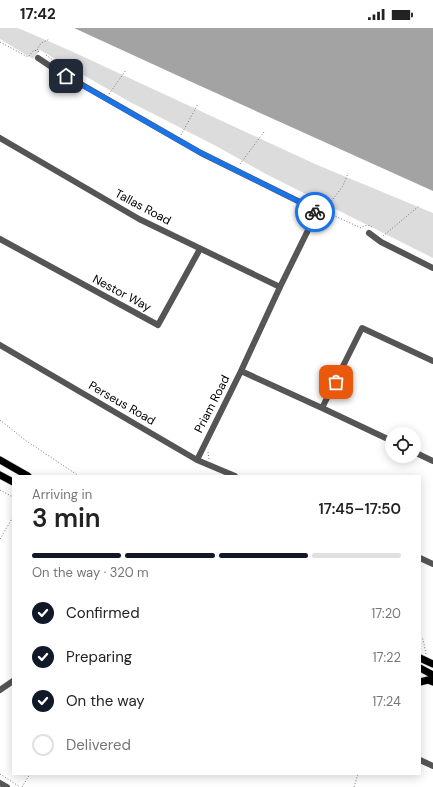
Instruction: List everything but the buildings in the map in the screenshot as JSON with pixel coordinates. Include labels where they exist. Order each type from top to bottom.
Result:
[{"type":"main road","points":[[0,460],[26,475]]},
{"type":"main road","points":[[0,475],[12,481]]},
{"type":"main road","points":[[421,669],[433,675]]},
{"type":"main road","points":[[421,682],[428,680],[433,682]]},
{"type":"street","name":"Priam Road","points":[[38,58],[201,153],[310,207],[315,211],[315,216],[197,460]]},
{"type":"street","name":"Tallas Road","points":[[0,138],[139,219],[280,287]]},
{"type":"street","points":[[369,233],[381,242],[433,268]]},
{"type":"street","name":"Nestor Way","points":[[0,239],[158,325],[200,249]]},
{"type":"street","points":[[322,408],[362,328],[433,361]]},
{"type":"street","name":"Perseus Road","points":[[0,345],[197,460],[233,475]]},
{"type":"street","points":[[241,371],[385,438]]},
{"type":"street","points":[[421,455],[433,461]]},
{"type":"street","points":[[421,558],[433,564]]},
{"type":"street","points":[[0,690],[12,682]]},
{"type":"street","points":[[421,760],[433,766]]},
{"type":"street","points":[[0,783],[7,787]]},
{"type":"path","points":[[0,42],[28,57],[41,43],[50,39]]},
{"type":"path","points":[[36,50],[53,60]]},
{"type":"path","points":[[108,96],[126,70]]},
{"type":"path","points":[[180,138],[198,104]]},
{"type":"path","points":[[238,166],[264,132]]},
{"type":"path","points":[[324,211],[342,186],[348,173]]},
{"type":"path","points":[[382,238],[419,206]]},
{"type":"path","points":[[319,209],[361,228],[365,225],[371,226],[377,231]]},
{"type":"path","points":[[0,420],[25,440],[78,475]]},
{"type":"path","points":[[0,490],[12,496]]},
{"type":"path","points":[[0,539],[12,519]]},
{"type":"path","points":[[421,638],[424,639],[427,661]]},
{"type":"path","points":[[0,774],[21,787],[29,775]]},
{"type":"path","points":[[354,787],[358,775]]},
{"type":"shaded area","points":[[0,28],[18,28],[315,164],[433,213],[433,258],[264,173],[218,147],[130,102],[40,50],[33,59],[0,39]]},
{"type":"shaded area","points":[[74,28],[433,28],[433,191],[196,84]]},
{"type":"way so far","points":[[315,212],[315,216],[241,371],[322,408],[336,382]]},
{"type":"route","points":[[66,76],[201,153],[310,207],[315,212]]}]
